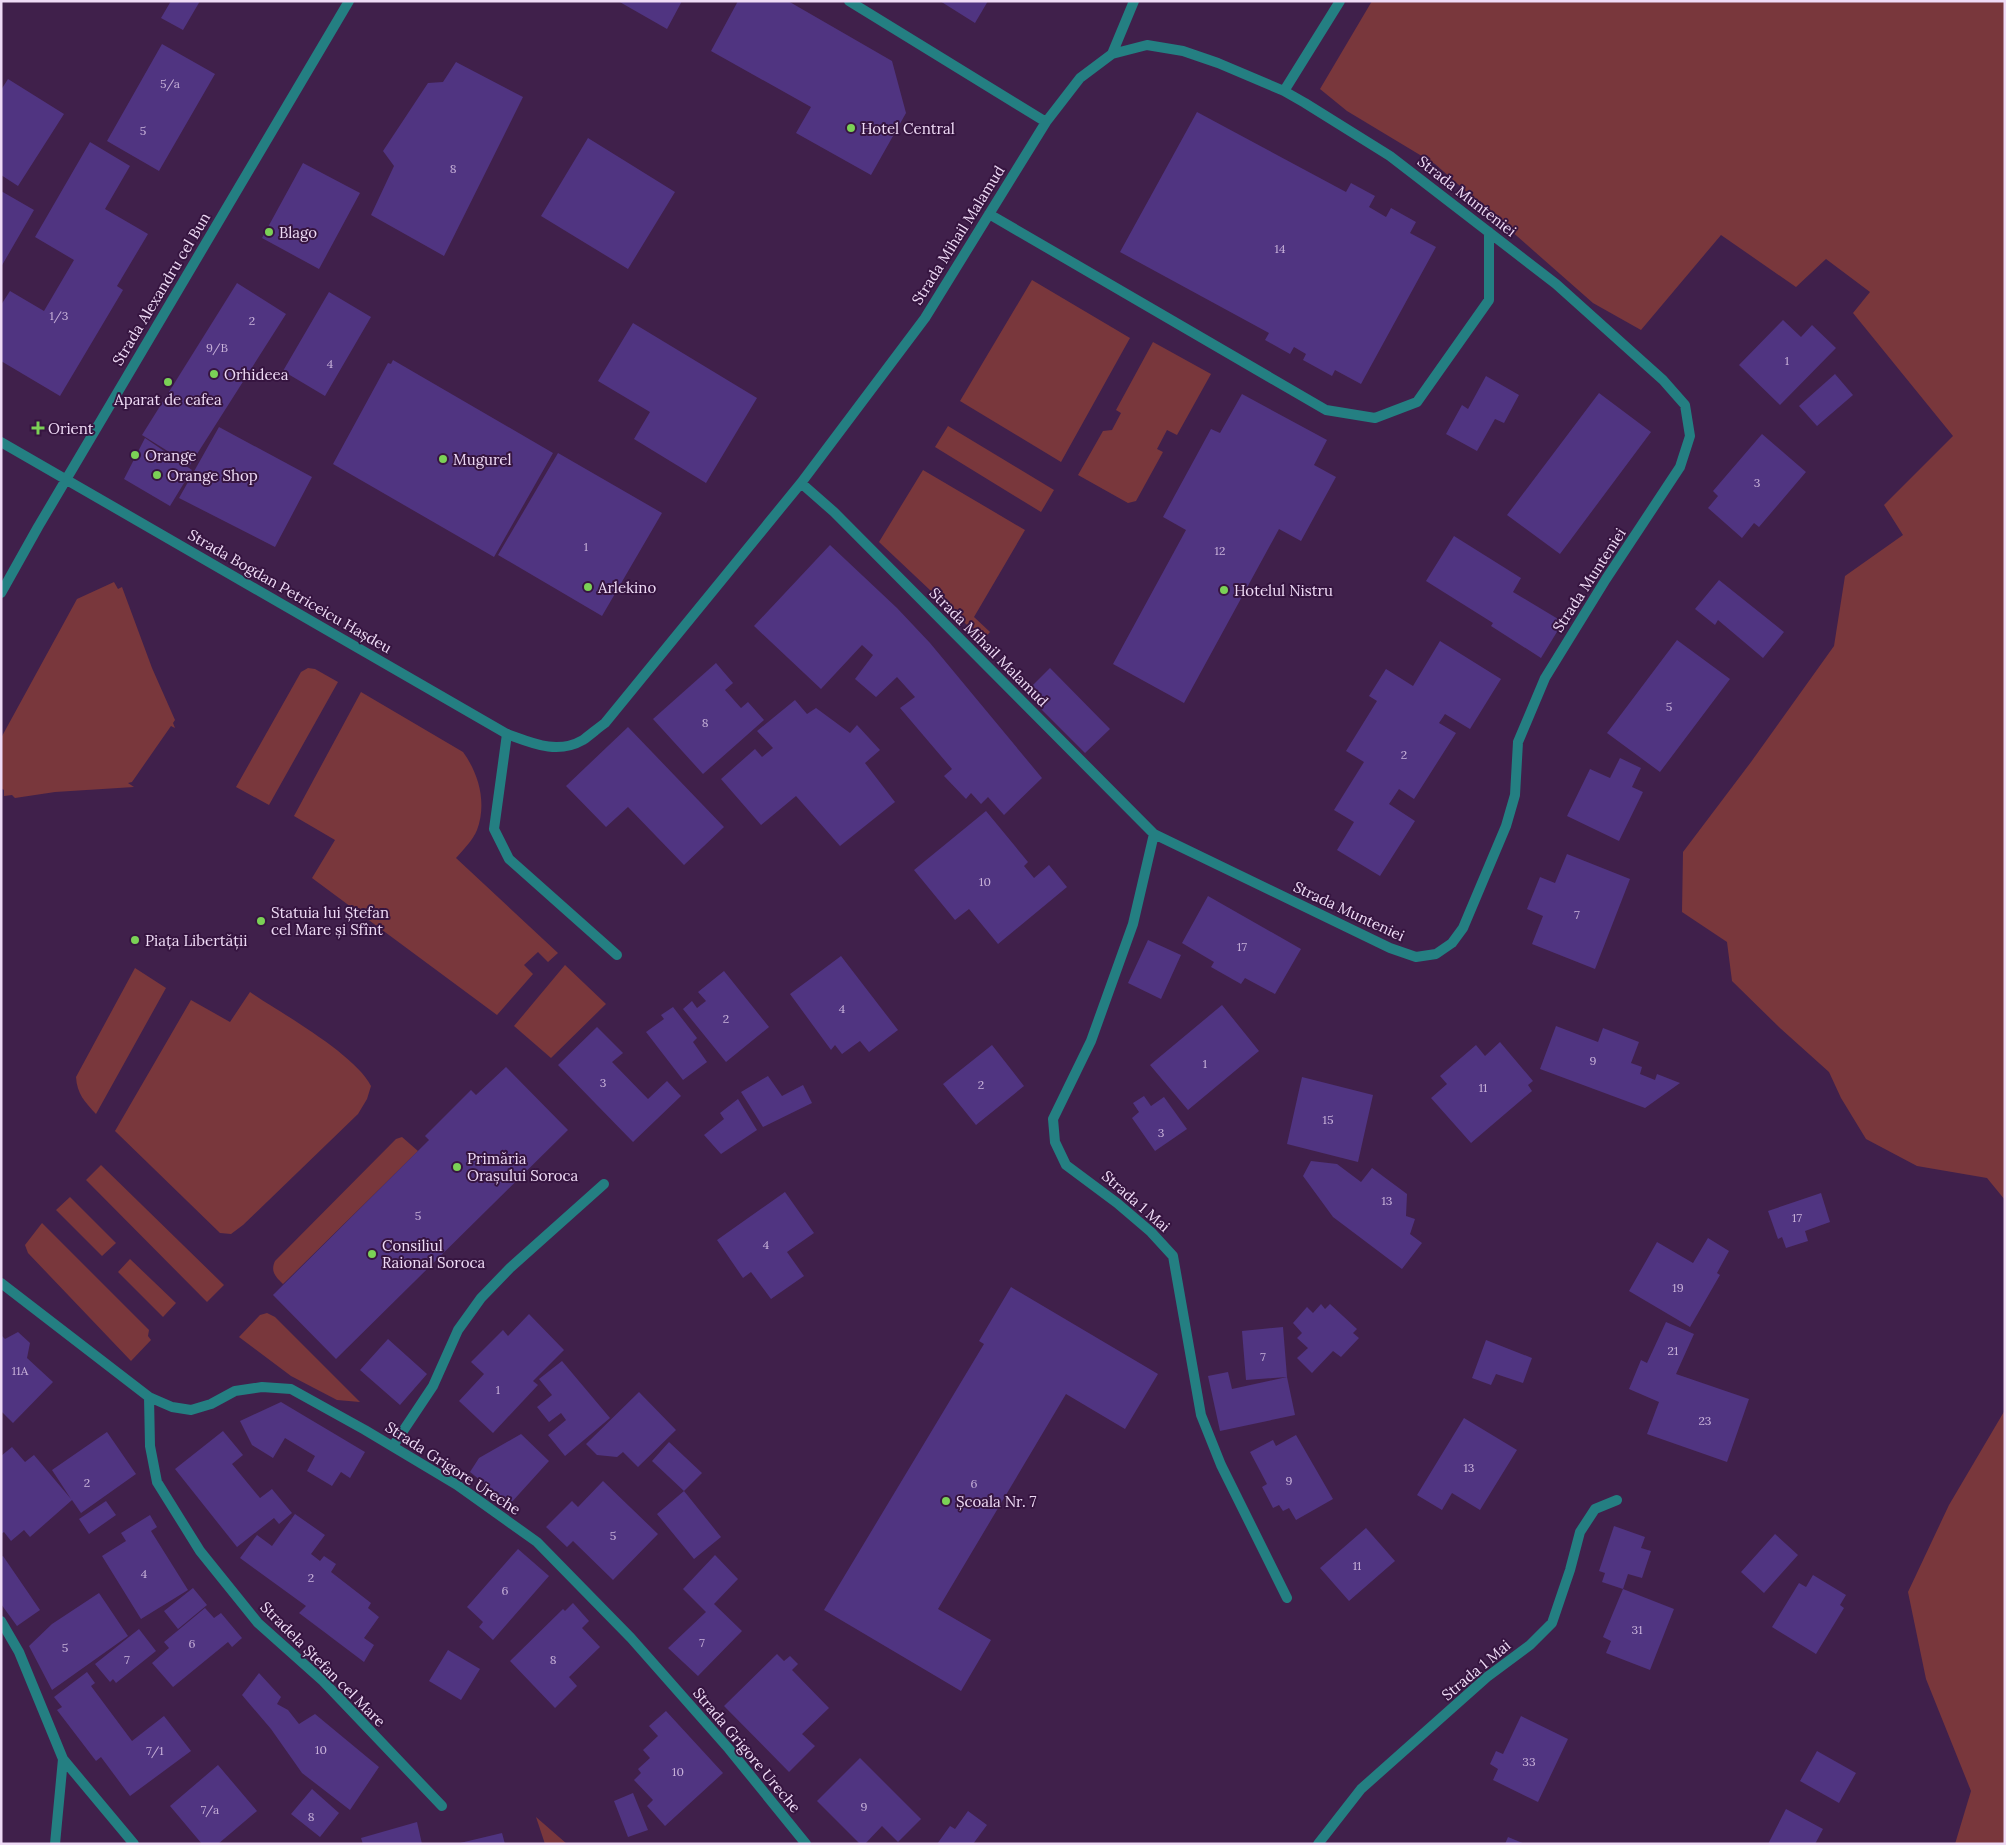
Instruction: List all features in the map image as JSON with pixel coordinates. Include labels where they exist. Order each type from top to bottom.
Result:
[{"type":"street","name":"Strada Alexandru cel Bun","points":[[1,593],[349,1]]},
{"type":"street","points":[[849,1],[1046,122]]},
{"type":"street","points":[[1112,54],[1134,1]]},
{"type":"street","points":[[1284,91],[1340,1]]},
{"type":"street","name":"Strada Munteniei","points":[[1112,54],[1147,45],[1183,51],[1218,62],[1284,91],[1390,156],[1556,284],[1663,380],[1686,405],[1690,436],[1680,467],[1606,579],[1545,678],[1518,742],[1515,795],[1506,826],[1463,928],[1452,943],[1436,954],[1416,957],[1390,948],[1154,834]]},
{"type":"street","name":"Strada Mihail Malamud","points":[[569,745],[582,740],[604,723],[801,483],[925,318],[1046,122],[1080,78],[1112,54]]},
{"type":"street","points":[[989,214],[1326,410],[1375,418],[1417,402],[1489,300],[1489,232]]},
{"type":"street","name":"Strada Bogdan Petriceicu Hașdeu","points":[[1,442],[507,734],[546,748],[569,745]]},
{"type":"street","name":"Strada Mihail Malamud","points":[[801,483],[834,512],[1154,834]]},
{"type":"street","points":[[507,734],[494,829],[508,859],[617,955]]},
{"type":"street","name":"Strada 1 Mai","points":[[1154,834],[1130,933],[1091,1041],[1054,1119],[1055,1142],[1066,1165],[1117,1202],[1151,1232],[1173,1256],[1201,1415],[1221,1465],[1288,1598]]},
{"type":"street","points":[[393,1446],[433,1386],[458,1330],[481,1298],[510,1268],[604,1184]]},
{"type":"street","name":"Strada Grigore Ureche","points":[[1,1283],[149,1397],[172,1407],[191,1410],[211,1404],[235,1391],[262,1386],[291,1389],[458,1485],[538,1542],[631,1638],[729,1749],[806,1844]]},
{"type":"street","name":"Stradela Ștefan cel Mare","points":[[149,1397],[150,1446],[157,1482],[200,1551],[258,1623],[323,1681],[442,1806]]},
{"type":"street","name":"Strada 1 Mai","points":[[1318,1844],[1361,1789],[1487,1677],[1530,1645],[1552,1623],[1570,1570],[1580,1532],[1595,1509],[1617,1500]]},
{"type":"street","points":[[1,1621],[19,1652],[63,1759],[134,1844]]},
{"type":"street","points":[[55,1844],[63,1759]]},
{"type":"shaded area","points":[[1372,1],[2005,1],[2005,1200],[1987,1178],[1917,1166],[1866,1139],[1841,1098],[1829,1072],[1732,981],[1727,942],[1682,912],[1683,852],[1751,762],[1834,646],[1845,576],[1903,535],[1884,505],[1953,436],[1853,313],[1870,292],[1826,259],[1796,287],[1721,235],[1641,330],[1593,303],[1435,164],[1347,111],[1320,89]]},
{"type":"shaded area","points":[[1032,280],[1130,338],[1061,462],[960,401]]},
{"type":"shaded area","points":[[1153,342],[1211,374],[1177,435],[1167,430],[1157,449],[1163,452],[1136,501],[1128,503],[1078,475],[1103,431],[1112,430],[1121,413],[1116,410]]},
{"type":"shaded area","points":[[948,426],[1054,490],[1041,512],[935,447]]},
{"type":"shaded area","points":[[923,470],[1025,530],[974,617],[990,632],[983,640],[879,542]]},
{"type":"shaded area","points":[[114,582],[118,589],[122,587],[152,668],[175,720],[173,723],[175,728],[171,726],[132,782],[128,783],[134,787],[55,792],[15,798],[12,795],[4,796],[4,790],[1,788],[1,738],[77,599]]},
{"type":"shaded area","points":[[308,668],[315,669],[338,682],[269,805],[236,787],[301,672]]},
{"type":"shaded area","points":[[361,692],[463,752],[477,779],[480,789],[481,810],[475,834],[456,858],[558,953],[548,962],[538,952],[524,965],[533,974],[497,1015],[312,878],[335,840],[294,816]]},
{"type":"shaded area","points":[[565,965],[606,1004],[551,1058],[514,1026]]},
{"type":"shaded area","points":[[135,968],[166,988],[96,1114],[80,1093],[76,1077]]},
{"type":"shaded area","points":[[250,992],[334,1048],[350,1061],[371,1086],[367,1099],[358,1114],[243,1225],[231,1234],[220,1233],[115,1131],[191,1000],[230,1022]]},
{"type":"shaded area","points":[[402,1137],[418,1151],[283,1284],[273,1271],[275,1261],[396,1139]]},
{"type":"shaded area","points":[[101,1165],[224,1285],[207,1302],[86,1180]]},
{"type":"shaded area","points":[[70,1197],[116,1243],[102,1256],[56,1210]]},
{"type":"shaded area","points":[[42,1223],[149,1330],[148,1336],[151,1340],[131,1361],[28,1253],[25,1245]]},
{"type":"shaded area","points":[[130,1259],[176,1303],[163,1317],[118,1272]]},
{"type":"shaded area","points":[[267,1313],[275,1317],[360,1402],[337,1400],[291,1376],[239,1337],[260,1315]]},
{"type":"shaded area","points":[[2005,1410],[2005,1844],[1955,1844],[1971,1791],[1926,1679],[1908,1592],[1949,1505]]},
{"type":"shaded area","points":[[536,1817],[567,1844],[545,1844]]},
{"type":"building","points":[[171,1],[200,1],[183,30],[161,18]]},
{"type":"building","points":[[618,1],[682,1],[667,29]]},
{"type":"building","points":[[738,1],[788,1],[892,61],[906,113],[871,175],[796,133],[811,107],[711,51]]},
{"type":"building","points":[[940,1],[988,1],[975,23]]},
{"type":"building","points":[[162,44],[215,74],[159,171],[107,141]]},
{"type":"building","points":[[456,62],[523,97],[444,256],[371,215],[394,166],[383,151],[428,83],[443,82]]},
{"type":"building","points":[[8,79],[64,114],[18,186],[1,175],[1,90]]},
{"type":"building","points":[[1197,112],[1346,192],[1351,183],[1375,196],[1369,207],[1386,217],[1391,208],[1416,222],[1410,233],[1436,247],[1361,384],[1335,370],[1332,376],[1303,360],[1306,354],[1294,347],[1290,354],[1265,340],[1269,333],[1120,252]]},
{"type":"building","points":[[588,138],[675,192],[628,269],[541,216]]},
{"type":"building","points":[[90,142],[130,166],[105,209],[148,234],[117,286],[123,290],[60,396],[1,361],[1,305],[10,291],[44,311],[74,260],[35,237]]},
{"type":"building","points":[[303,163],[360,193],[319,269],[262,238]]},
{"type":"building","points":[[1,191],[34,210],[1,267]]},
{"type":"building","name":"Orhideea","points":[[237,283],[286,314],[190,465],[142,435]]},
{"type":"building","points":[[329,292],[371,317],[325,396],[283,371]]},
{"type":"building","points":[[1783,320],[1801,337],[1812,325],[1836,348],[1780,405],[1739,365]]},
{"type":"building","points":[[633,323],[757,398],[706,483],[634,439],[650,412],[598,381]]},
{"type":"building","name":"Mugurel","points":[[393,360],[553,453],[494,557],[333,464],[388,363],[391,364]]},
{"type":"building","points":[[1835,374],[1853,395],[1817,426],[1799,406]]},
{"type":"building","points":[[1486,376],[1519,395],[1504,423],[1495,419],[1477,451],[1446,434],[1462,405],[1468,409]]},
{"type":"building","points":[[1599,393],[1651,432],[1560,554],[1507,515]]},
{"type":"building","points":[[1242,394],[1327,440],[1314,465],[1336,477],[1301,541],[1279,529],[1184,703],[1113,664],[1186,530],[1163,517],[1211,429],[1220,433]]},
{"type":"building","points":[[219,427],[312,477],[275,547],[179,498]]},
{"type":"building","points":[[1762,434],[1806,472],[1759,527],[1754,523],[1742,538],[1708,508],[1718,496],[1713,491]]},
{"type":"building","name":"Orange Shop","points":[[145,438],[192,470],[170,506],[124,479]]},
{"type":"building","points":[[558,453],[662,513],[602,616],[498,555]]},
{"type":"building","points":[[1454,536],[1521,578],[1513,592],[1563,622],[1541,658],[1491,626],[1493,623],[1426,581]]},
{"type":"building","points":[[830,545],[897,608],[930,643],[1042,778],[1004,815],[988,797],[981,804],[971,793],[966,799],[944,776],[952,769],[900,708],[915,697],[897,677],[876,697],[855,679],[873,655],[862,645],[821,689],[754,626]]},
{"type":"building","points":[[1719,580],[1784,632],[1763,658],[1718,620],[1715,625],[1695,609]]},
{"type":"building","points":[[1677,640],[1730,679],[1660,772],[1607,733]]},
{"type":"building","points":[[1440,641],[1501,679],[1470,729],[1445,714],[1439,723],[1456,733],[1414,799],[1399,789],[1389,804],[1415,821],[1380,876],[1337,850],[1354,822],[1334,810],[1364,762],[1346,751],[1377,701],[1369,696],[1386,669],[1413,686]]},
{"type":"building","points":[[716,663],[733,683],[725,690],[741,708],[748,702],[764,720],[703,774],[653,719]]},
{"type":"building","points":[[1050,668],[1110,729],[1085,753],[1025,693]]},
{"type":"building","points":[[795,700],[807,714],[816,708],[850,733],[857,725],[880,750],[865,763],[895,802],[840,846],[796,796],[761,825],[721,779],[755,749],[762,757],[773,748],[757,731]]},
{"type":"building","points":[[628,727],[724,827],[684,865],[628,807],[606,827],[566,786]]},
{"type":"building","points":[[1620,758],[1641,768],[1632,787],[1643,792],[1619,841],[1567,816],[1590,769],[1610,778]]},
{"type":"building","points":[[986,811],[1028,862],[1024,866],[1034,878],[1049,865],[1067,887],[998,944],[969,909],[955,920],[914,870]]},
{"type":"building","points":[[1567,854],[1630,879],[1595,969],[1532,944],[1543,916],[1527,909],[1540,877],[1555,883]]},
{"type":"building","points":[[1208,896],[1301,949],[1275,994],[1245,978],[1241,984],[1211,967],[1214,962],[1182,943]]},
{"type":"building","points":[[1148,940],[1181,955],[1161,999],[1128,983]]},
{"type":"building","points":[[841,956],[898,1030],[869,1052],[860,1041],[842,1054],[835,1045],[831,1050],[790,994]]},
{"type":"building","points":[[724,971],[769,1027],[726,1062],[683,1009],[692,1001],[697,1008],[706,1001],[698,992]]},
{"type":"building","points":[[1222,1005],[1259,1051],[1188,1110],[1150,1065]]},
{"type":"building","points":[[673,1007],[697,1038],[693,1042],[707,1062],[683,1080],[646,1032],[664,1019],[661,1015]]},
{"type":"building","points":[[1556,1026],[1598,1042],[1603,1028],[1639,1042],[1631,1063],[1642,1067],[1640,1074],[1655,1080],[1657,1074],[1680,1083],[1645,1108],[1540,1069]]},
{"type":"building","points":[[597,1027],[623,1053],[612,1062],[648,1099],[667,1081],[681,1096],[633,1142],[558,1065]]},
{"type":"building","points":[[1500,1042],[1533,1081],[1528,1085],[1532,1091],[1471,1143],[1431,1098],[1447,1084],[1440,1076],[1476,1045],[1485,1056]]},
{"type":"building","points":[[992,1045],[1024,1086],[976,1125],[943,1084]]},
{"type":"building","points":[[506,1067],[568,1130],[336,1359],[273,1295],[429,1140],[425,1136],[471,1090],[476,1095]]},
{"type":"building","points":[[768,1076],[782,1096],[803,1085],[812,1103],[763,1127],[741,1092]]},
{"type":"building","points":[[1302,1077],[1373,1095],[1358,1162],[1287,1144]]},
{"type":"building","points":[[1144,1096],[1151,1106],[1164,1097],[1187,1129],[1155,1151],[1132,1118],[1139,1112],[1133,1103]]},
{"type":"building","points":[[738,1099],[757,1130],[721,1154],[704,1135],[724,1119],[720,1113]]},
{"type":"building","points":[[1311,1161],[1337,1164],[1361,1182],[1372,1168],[1407,1194],[1406,1216],[1415,1219],[1410,1234],[1422,1243],[1402,1269],[1333,1217],[1303,1176]]},
{"type":"building","points":[[785,1192],[814,1233],[787,1252],[804,1276],[771,1299],[751,1272],[743,1278],[717,1240]]},
{"type":"building","points":[[1821,1193],[1830,1222],[1805,1231],[1808,1241],[1786,1248],[1782,1237],[1778,1239],[1768,1211]]},
{"type":"building","points":[[1708,1238],[1729,1251],[1717,1273],[1720,1275],[1690,1327],[1629,1291],[1657,1242],[1693,1263]]},
{"type":"building","name":"Școala Nr. 7","points":[[1011,1287],[1158,1374],[1125,1429],[1066,1394],[938,1609],[991,1640],[961,1691],[824,1610],[984,1344],[979,1341]]},
{"type":"building","points":[[1321,1304],[1325,1309],[1330,1304],[1357,1329],[1353,1333],[1359,1338],[1341,1357],[1333,1351],[1312,1373],[1297,1358],[1308,1348],[1297,1338],[1302,1333],[1293,1323],[1307,1307],[1313,1313]]},
{"type":"building","points":[[529,1314],[564,1350],[533,1381],[538,1385],[493,1433],[459,1401],[484,1374],[471,1362],[503,1330],[508,1336]]},
{"type":"building","points":[[1666,1322],[1694,1334],[1676,1374],[1749,1399],[1727,1462],[1647,1434],[1659,1402],[1629,1389],[1641,1360],[1647,1363]]},
{"type":"building","points":[[1283,1327],[1287,1377],[1246,1380],[1242,1331]]},
{"type":"building","points":[[18,1332],[30,1343],[27,1358],[53,1382],[13,1423],[1,1411],[1,1335],[5,1339]]},
{"type":"building","points":[[388,1339],[427,1374],[400,1405],[360,1370]]},
{"type":"building","points":[[1486,1340],[1532,1358],[1523,1383],[1496,1374],[1491,1385],[1472,1378]]},
{"type":"building","points":[[562,1361],[610,1418],[565,1456],[548,1435],[566,1420],[561,1413],[549,1422],[537,1407],[552,1395],[539,1379]]},
{"type":"building","points":[[1228,1372],[1232,1389],[1287,1377],[1295,1415],[1220,1431],[1208,1376]]},
{"type":"building","points":[[639,1392],[676,1430],[638,1467],[623,1452],[617,1457],[597,1455],[586,1444]]},
{"type":"building","points":[[281,1402],[365,1452],[350,1478],[341,1472],[332,1486],[307,1471],[315,1456],[285,1438],[273,1458],[252,1445],[240,1421]]},
{"type":"building","points":[[1464,1418],[1517,1450],[1480,1510],[1452,1493],[1442,1510],[1417,1495]]},
{"type":"building","points":[[223,1431],[243,1455],[232,1464],[260,1498],[272,1489],[292,1513],[279,1524],[274,1518],[237,1547],[175,1469]]},
{"type":"building","points":[[107,1432],[136,1474],[81,1513],[72,1500],[30,1537],[24,1530],[11,1541],[4,1532],[1,1534],[1,1456],[12,1447],[25,1462],[34,1455],[71,1499],[52,1470]]},
{"type":"building","points":[[521,1434],[549,1461],[510,1504],[470,1472],[479,1458]]},
{"type":"building","points":[[1296,1435],[1333,1499],[1296,1520],[1289,1508],[1283,1511],[1279,1505],[1273,1508],[1262,1487],[1267,1484],[1250,1452],[1273,1440],[1276,1446]]},
{"type":"building","points":[[669,1442],[702,1473],[684,1491],[652,1461]]},
{"type":"building","points":[[603,1481],[658,1534],[613,1580],[573,1541],[567,1547],[546,1527],[572,1501],[578,1507]]},
{"type":"building","points":[[684,1491],[721,1537],[694,1559],[657,1514]]},
{"type":"building","points":[[106,1501],[116,1515],[89,1534],[79,1519]]},
{"type":"building","points":[[295,1514],[325,1535],[311,1554],[320,1561],[324,1556],[336,1564],[331,1572],[371,1603],[368,1608],[379,1617],[364,1638],[374,1645],[364,1662],[299,1613],[306,1606],[240,1558],[257,1535],[272,1546]]},
{"type":"building","points":[[150,1515],[157,1527],[151,1531],[188,1590],[141,1619],[102,1556],[126,1541],[121,1533]]},
{"type":"building","points":[[1614,1526],[1645,1537],[1641,1548],[1651,1551],[1642,1578],[1628,1574],[1623,1589],[1602,1582],[1605,1573],[1599,1571]]},
{"type":"building","points":[[1366,1528],[1395,1561],[1349,1601],[1320,1568]]},
{"type":"building","points":[[1775,1534],[1798,1555],[1764,1593],[1741,1572]]},
{"type":"building","points":[[518,1549],[549,1576],[493,1640],[479,1627],[483,1622],[467,1607]]},
{"type":"building","points":[[715,1555],[738,1579],[714,1604],[742,1631],[698,1676],[668,1648],[706,1612],[683,1589]]},
{"type":"building","points":[[3,1556],[40,1610],[17,1626],[1,1604],[1,1557]]},
{"type":"building","points":[[1813,1575],[1846,1595],[1840,1605],[1844,1608],[1816,1654],[1772,1627],[1799,1583],[1806,1587]]},
{"type":"building","points":[[193,1588],[207,1605],[178,1629],[164,1611]]},
{"type":"building","points":[[1623,1589],[1674,1609],[1650,1670],[1606,1653],[1611,1641],[1603,1637]]},
{"type":"building","points":[[99,1593],[128,1636],[52,1690],[29,1646],[52,1624]]},
{"type":"building","points":[[573,1603],[589,1621],[582,1628],[600,1647],[569,1677],[577,1686],[555,1708],[510,1661],[563,1609],[565,1611]]},
{"type":"building","points":[[205,1608],[214,1618],[221,1613],[242,1638],[232,1647],[228,1642],[173,1687],[152,1663],[169,1648],[164,1642]]},
{"type":"building","points":[[139,1629],[156,1651],[116,1683],[113,1679],[110,1682],[95,1664]]},
{"type":"building","points":[[448,1650],[480,1669],[461,1700],[429,1681]]},
{"type":"building","points":[[777,1654],[784,1661],[790,1656],[798,1664],[792,1670],[829,1708],[802,1734],[815,1746],[789,1772],[724,1706]]},
{"type":"building","points":[[87,1672],[95,1683],[91,1686],[132,1741],[164,1716],[191,1751],[130,1796],[101,1757],[96,1761],[57,1710],[62,1707],[54,1697]]},
{"type":"building","points":[[259,1673],[281,1697],[277,1704],[288,1710],[299,1724],[315,1714],[379,1767],[350,1810],[302,1773],[271,1729],[242,1695]]},
{"type":"building","points":[[666,1711],[723,1773],[665,1826],[647,1806],[653,1800],[634,1780],[641,1773],[638,1769],[650,1758],[643,1750],[658,1736],[649,1726]]},
{"type":"building","points":[[1521,1716],[1568,1739],[1538,1802],[1493,1780],[1498,1769],[1490,1764],[1496,1751],[1503,1754]]},
{"type":"building","points":[[1817,1751],[1856,1773],[1839,1803],[1800,1781]]},
{"type":"building","points":[[860,1758],[921,1819],[898,1842],[882,1826],[865,1844],[860,1844],[817,1801]]},
{"type":"building","points":[[218,1765],[257,1811],[218,1844],[202,1844],[170,1806]]},
{"type":"building","points":[[312,1789],[339,1813],[320,1837],[291,1814]]},
{"type":"building","points":[[633,1793],[648,1830],[628,1837],[614,1801]]},
{"type":"building","points":[[1786,1809],[1823,1829],[1815,1844],[1768,1844]]},
{"type":"building","points":[[968,1811],[987,1825],[973,1844],[937,1844],[950,1826],[955,1829]]},
{"type":"building","points":[[417,1822],[422,1844],[363,1844],[361,1838]]},
{"type":"building","points":[[502,1833],[505,1844],[460,1844],[460,1843]]},
{"type":"building","points":[[1508,1837],[1525,1844],[1505,1844]]},
{"type":"place","name":"Hotel Central","points":[[851,128]]},
{"type":"place","name":"Blago","points":[[269,232]]},
{"type":"place","name":"Orhideea","points":[[214,374]]},
{"type":"place","name":"Aparat de cafea","points":[[168,382]]},
{"type":"place","name":"Orient","points":[[38,428]]},
{"type":"place","name":"Orange","points":[[135,455]]},
{"type":"place","name":"Mugurel","points":[[443,459]]},
{"type":"place","name":"Orange Shop","points":[[157,475]]},
{"type":"place","name":"Arlekino","points":[[588,587]]},
{"type":"place","name":"Hotelul Nistru","points":[[1224,590]]},
{"type":"place","name":"Statuia lui Ștefan cel Mare și Sfînt","points":[[261,921]]},
{"type":"place","name":"Piața Libertății","points":[[135,940]]},
{"type":"place","name":"Primăria Orașului Soroca","points":[[457,1167]]},
{"type":"place","name":"Consiliul Raional Soroca","points":[[372,1254]]},
{"type":"place","name":"Școala Nr. 7","points":[[946,1501]]}]
